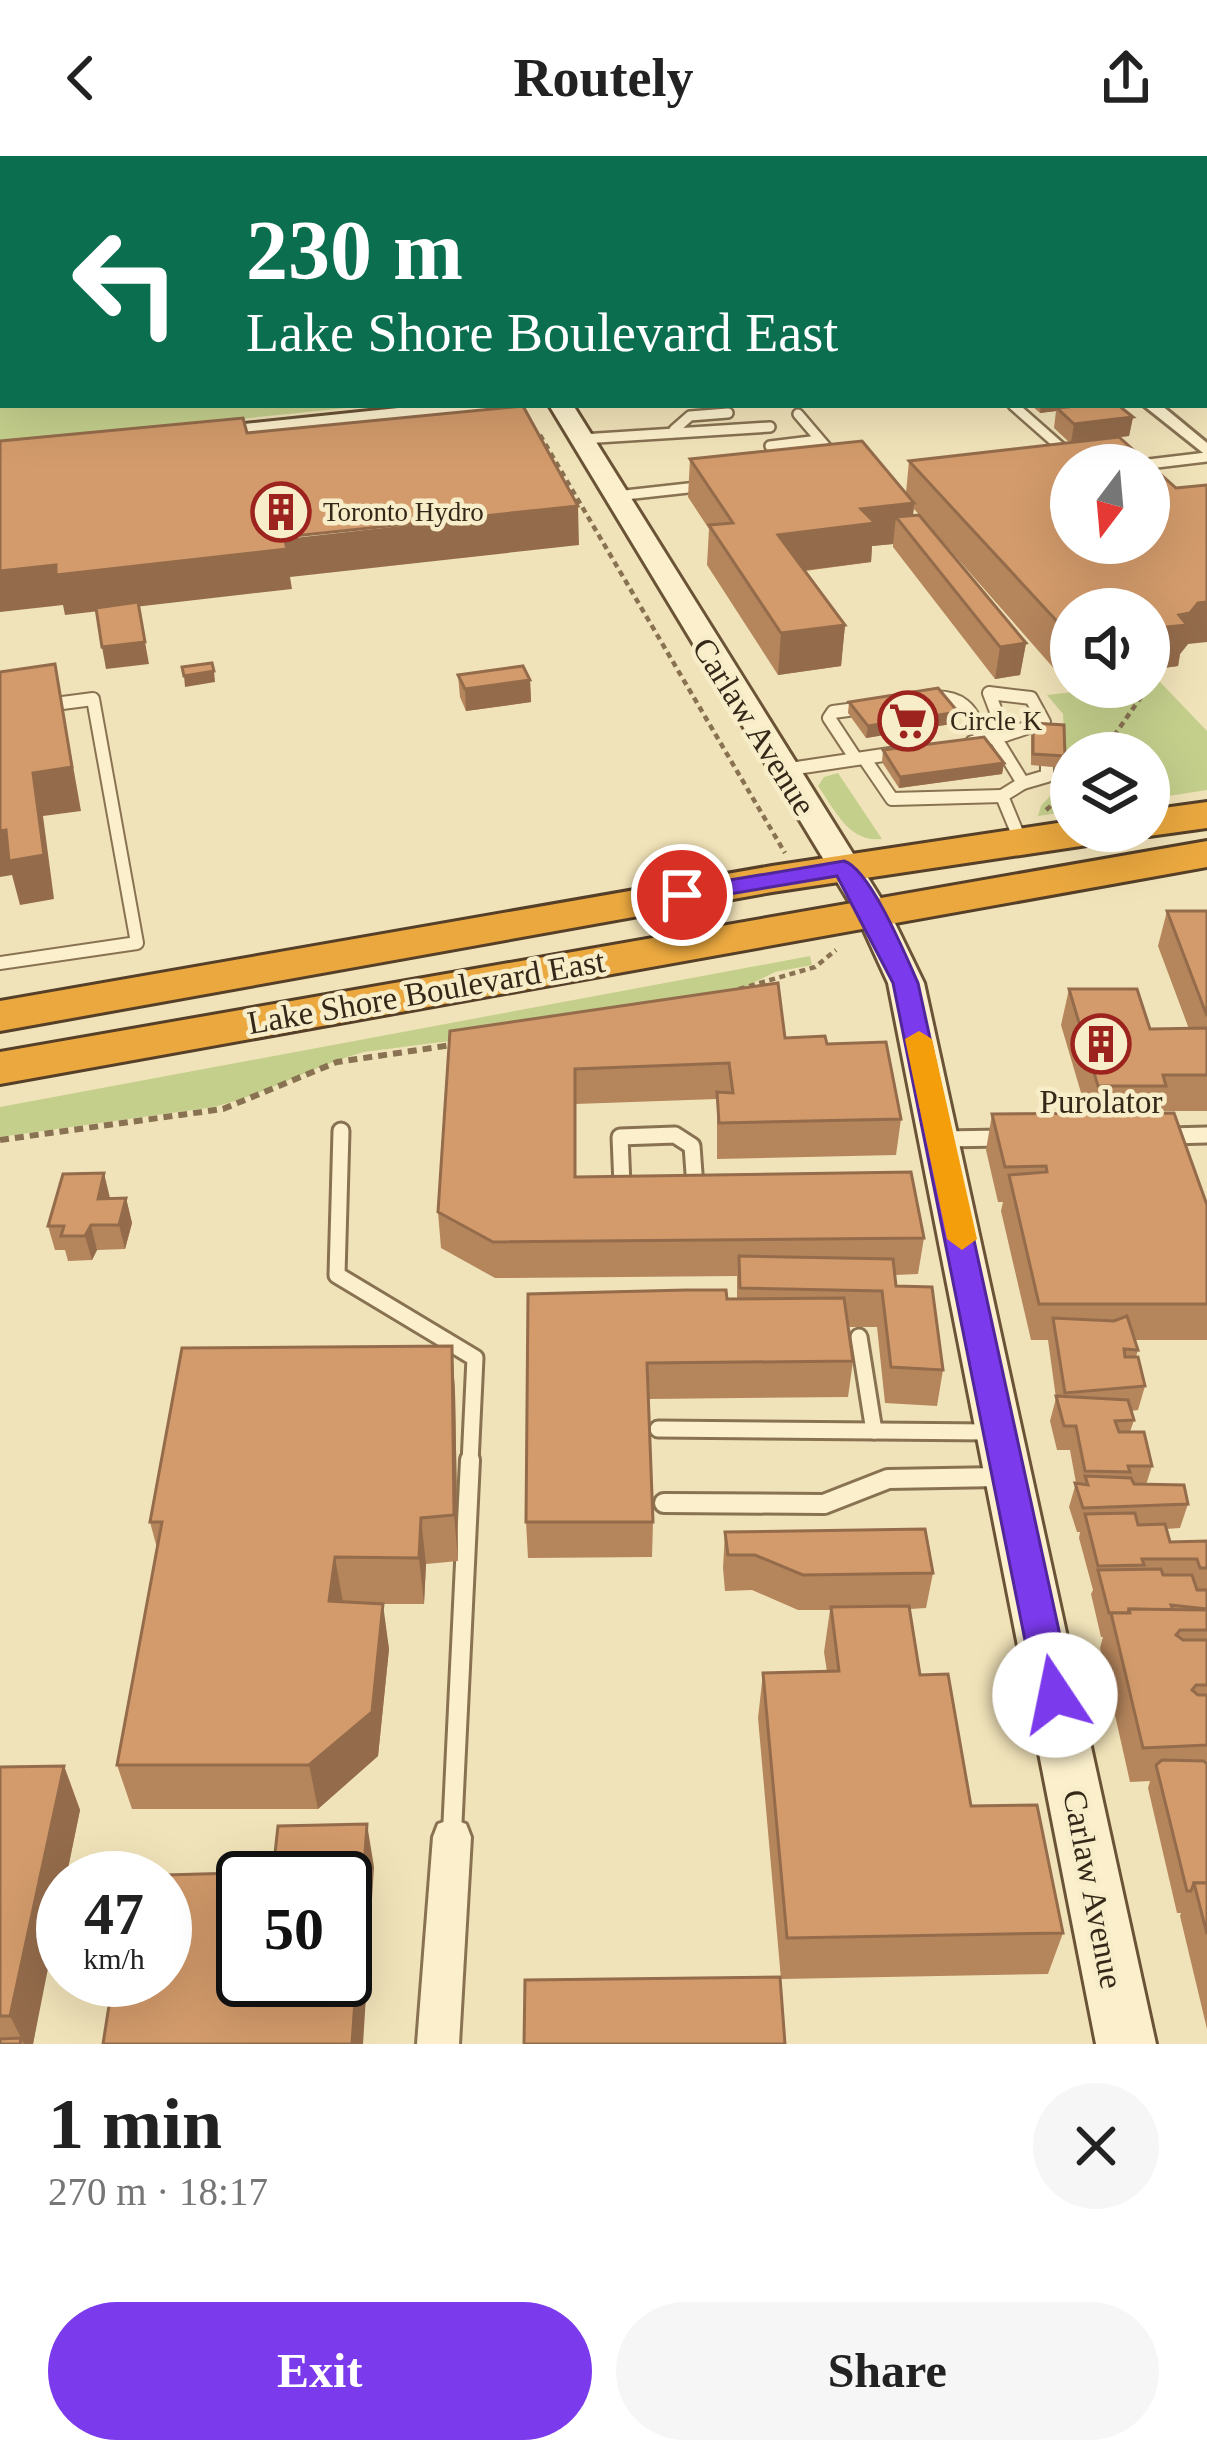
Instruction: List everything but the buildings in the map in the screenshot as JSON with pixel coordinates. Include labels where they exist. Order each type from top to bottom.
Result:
[{"type":"highway","points":[[1170,820],[1207,814]]},
{"type":"highway","name":"Lake Shore Boulevard East","points":[[0,1016],[844,868],[1027,830],[1050,830]]},
{"type":"highway","name":"Lake Shore Boulevard East","points":[[0,1068],[858,929],[1207,854]]},
{"type":"main road","points":[[164,440],[260,436],[472,408]]},
{"type":"main road","name":"Carlaw Avenue","points":[[563,408],[844,868],[858,929],[906,983],[940,1170],[1006,1454],[1126,2044]]},
{"type":"street","points":[[1154,408],[1207,454]]},
{"type":"street","points":[[438,2044],[452,1837]]},
{"type":"lane","points":[[1016,408],[1057,444]]},
{"type":"lane","points":[[674,430],[690,416],[728,412]]},
{"type":"lane","points":[[798,414],[846,470]]},
{"type":"lane","points":[[581,439],[770,427]]},
{"type":"lane","points":[[793,475],[770,446],[819,440]]},
{"type":"lane","points":[[1170,460],[1207,454]]},
{"type":"lane","points":[[616,496],[727,483]]},
{"type":"lane","points":[[958,744],[1006,737],[1045,729],[1031,698],[989,693],[1006,737],[1023,783]]},
{"type":"lane","points":[[900,702],[955,696],[978,717],[981,741]]},
{"type":"lane","points":[[0,963],[137,943],[93,699],[23,707]]},
{"type":"lane","points":[[878,705],[832,712],[829,718],[892,799],[1002,796],[1047,776],[1047,766]]},
{"type":"lane","points":[[783,770],[911,751]]},
{"type":"lane","points":[[1002,796],[1027,830]]},
{"type":"lane","points":[[341,1131],[337,1275],[475,1358],[452,1837]]},
{"type":"lane","points":[[647,1190],[622,1185],[620,1137],[675,1135],[688,1140],[687,1188],[718,1187]]},
{"type":"lane","points":[[1151,1136],[1207,1135]]},
{"type":"lane","points":[[1174,1136],[1180,1155]]},
{"type":"lane","points":[[940,1170],[1015,1138]]},
{"type":"lane","points":[[859,1337],[874,1431]]},
{"type":"lane","points":[[658,1429],[874,1431],[1006,1454]]},
{"type":"lane","points":[[664,1503],[824,1504],[888,1479],[1006,1454]]},
{"type":"path","points":[[539,434],[788,857]]},
{"type":"path","points":[[1027,830],[1050,809]]},
{"type":"path","points":[[722,999],[777,975],[815,968],[858,929]]},
{"type":"path","points":[[0,1140],[223,1109],[337,1063],[468,1043]]},
{"type":"green space","points":[[0,408],[346,408],[0,444]]},
{"type":"green space","points":[[1170,692],[1207,731],[1207,790],[1170,796],[1170,732],[1064,732],[1058,708],[1170,708]]},
{"type":"green space","points":[[838,773],[882,839],[852,830],[818,786],[824,777]]},
{"type":"green space","points":[[1050,796],[1050,814],[1038,816]]},
{"type":"green space","points":[[810,956],[812,965],[775,972],[700,1009],[364,1052],[214,1107],[0,1137],[0,1107]]},
{"type":"slow traffic","points":[[919,1039],[962,1239]]},
{"type":"place","name":"Toronto Hydro","points":[[281,512]]},
{"type":"place","name":"Circle K","points":[[908,721]]},
{"type":"place","name":"Purolator","points":[[1101,1044]]},
{"type":"route","points":[[682,895],[844,868],[885,936],[906,983],[942,1139],[1055,1695]]}]
